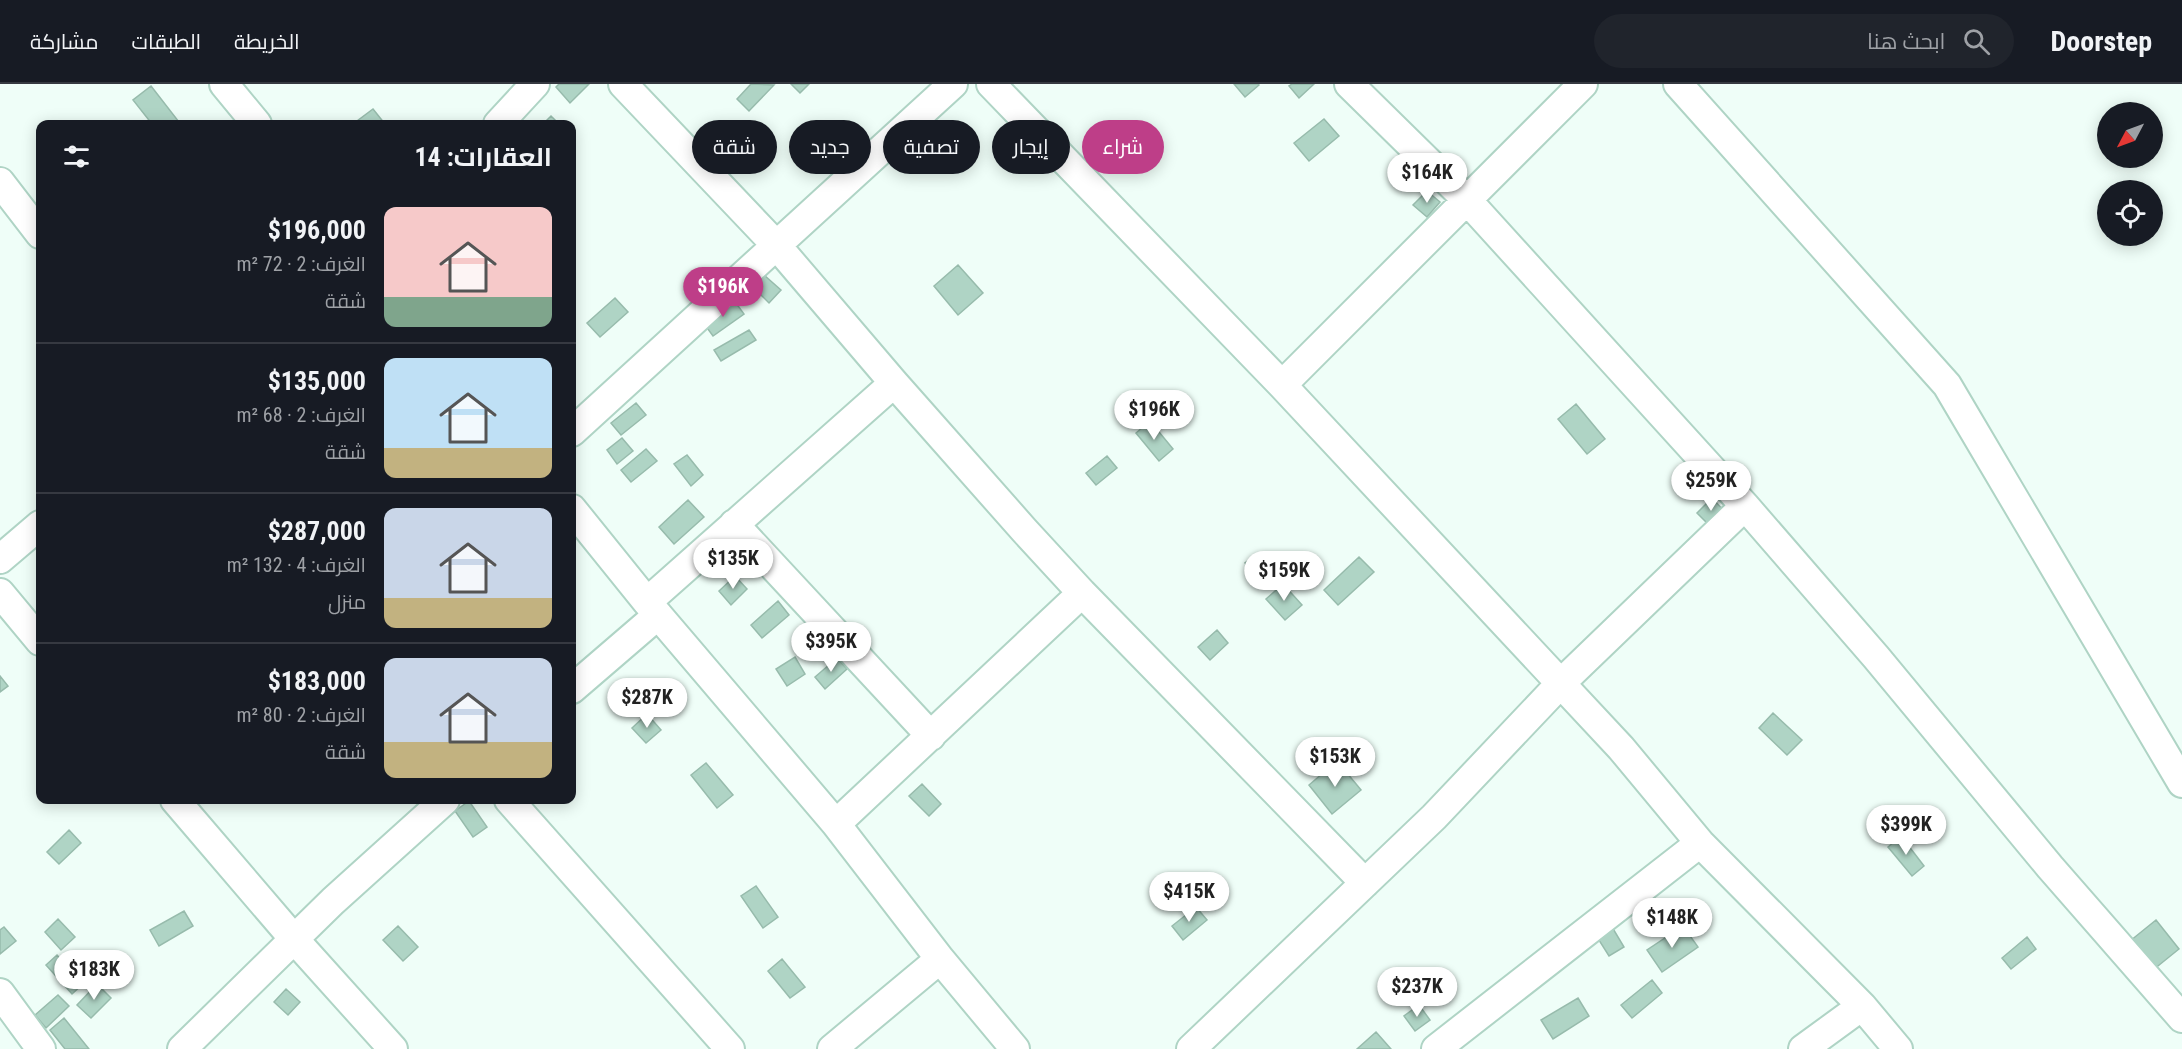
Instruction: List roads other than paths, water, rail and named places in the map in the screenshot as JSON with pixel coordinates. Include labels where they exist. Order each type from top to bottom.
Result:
[{"type":"street","points":[[224,84],[254,120]]},
{"type":"street","points":[[502,120],[536,84]]},
{"type":"street","points":[[623,84],[777,246],[894,383],[1082,593],[1365,883]]},
{"type":"street","points":[[576,428],[953,84]]},
{"type":"street","points":[[991,84],[1282,385],[1621,748],[1700,843],[1862,1006],[1898,1049]]},
{"type":"street","points":[[1349,84],[1466,199],[1745,506],[1876,657],[2050,867],[2182,1018]]},
{"type":"street","points":[[1282,385],[1583,84]]},
{"type":"street","points":[[1678,84],[1947,385],[2182,783]]},
{"type":"street","points":[[0,182],[36,229]]},
{"type":"street","points":[[576,685],[734,524],[894,383]]},
{"type":"street","points":[[1191,1049],[1434,817],[1561,683],[1745,506]]},
{"type":"street","points":[[576,514],[652,608],[836,824],[939,959],[1015,1049]]},
{"type":"street","points":[[734,524],[931,736]]},
{"type":"street","points":[[0,558],[36,528]]},
{"type":"street","points":[[0,593],[36,636]]},
{"type":"street","points":[[836,824],[1082,593]]},
{"type":"street","points":[[179,804],[294,939],[393,1049]]},
{"type":"street","points":[[182,1049],[333,901],[441,804]]},
{"type":"street","points":[[513,804],[730,1049]]},
{"type":"street","points":[[1436,1049],[1700,843]]},
{"type":"street","points":[[832,1049],[939,959]]},
{"type":"street","points":[[0,993],[41,1049]]},
{"type":"street","points":[[1803,1049],[1862,1006]]}]
